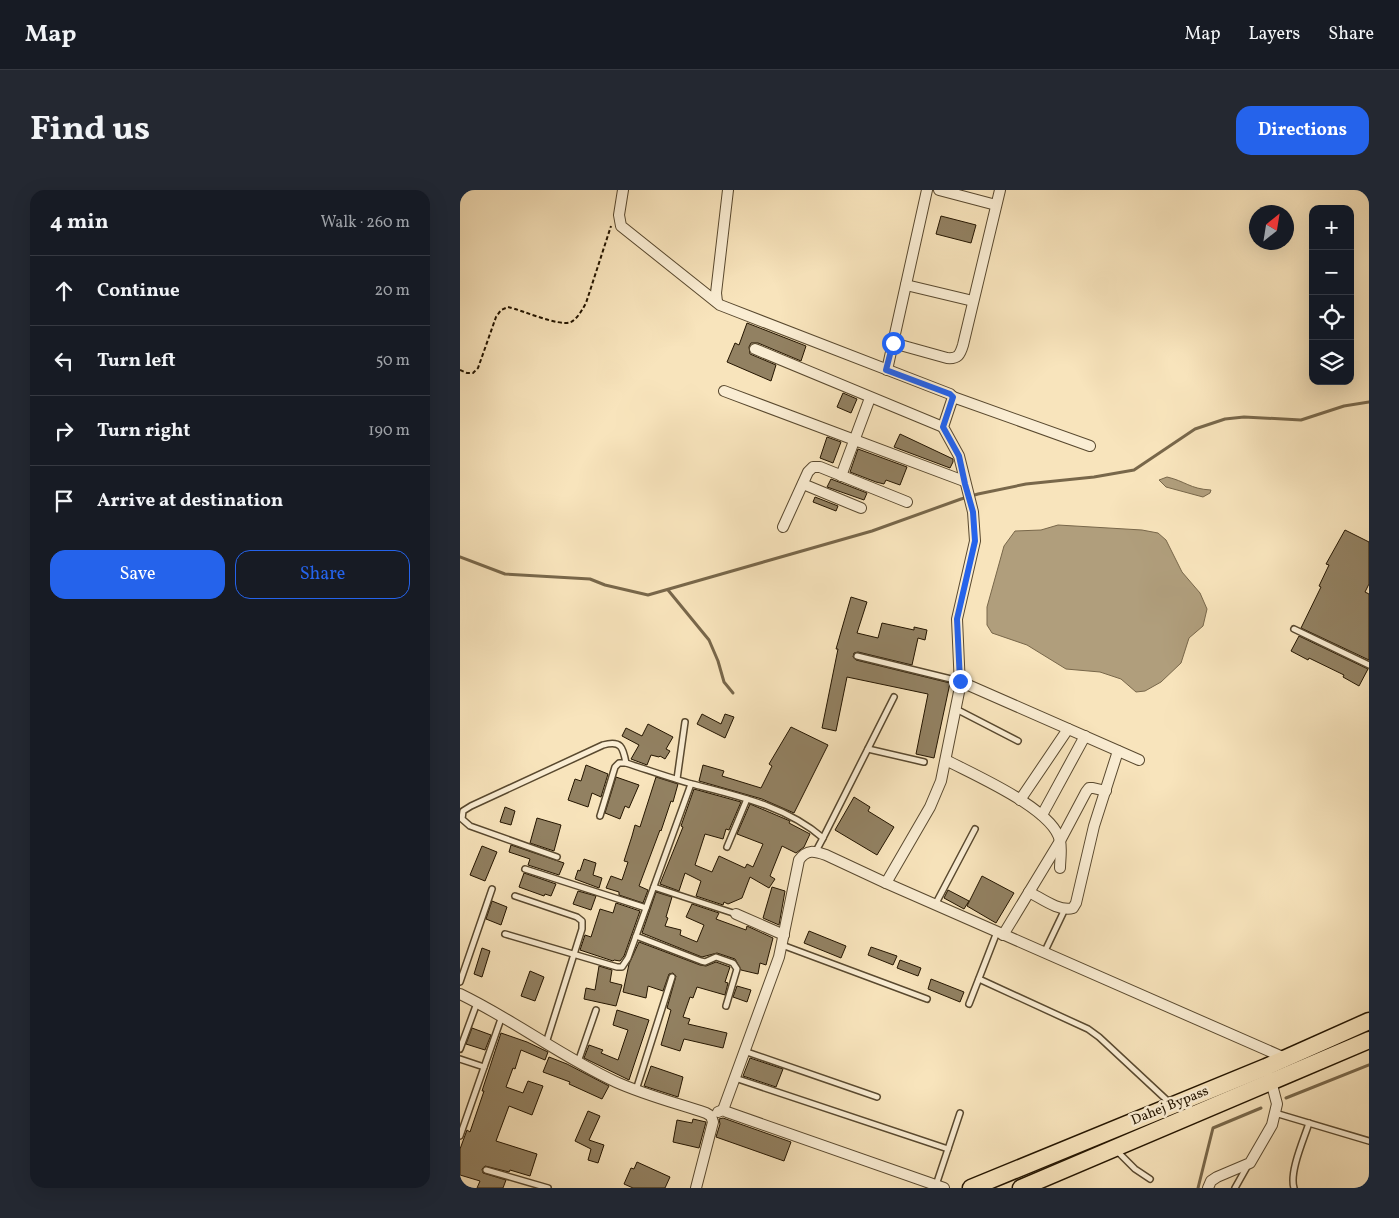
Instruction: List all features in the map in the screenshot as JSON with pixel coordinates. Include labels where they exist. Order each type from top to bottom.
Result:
[{"type":"highway","name":"Dahej Bypass","points":[[1021,1188],[1114,1147],[1269,1074],[1285,1058],[1369,1021]]},
{"type":"highway","name":"Dahej Bypass","points":[[971,1188],[1172,1105],[1369,1040]]},
{"type":"street","points":[[623,190],[619,220],[621,226],[728,309],[802,336],[950,394],[953,397],[1090,446]]},
{"type":"street","points":[[717,302],[716,294],[728,190]]},
{"type":"street","points":[[886,370],[927,190]]},
{"type":"street","points":[[939,190],[996,205]]},
{"type":"street","points":[[893,343],[954,359],[958,357],[963,345],[1000,190]]},
{"type":"street","points":[[906,285],[974,301]]},
{"type":"street","points":[[755,349],[943,427],[959,456],[973,512],[974,551],[957,619],[960,681],[946,760],[941,781],[930,807],[886,883]]},
{"type":"street","points":[[724,391],[854,439],[965,483]]},
{"type":"street","points":[[943,427],[953,397]]},
{"type":"street","points":[[841,476],[870,398]]},
{"type":"street","points":[[783,527],[808,472],[813,467],[820,467],[907,502]]},
{"type":"street","points":[[802,484],[861,508]]},
{"type":"street","points":[[960,681],[1139,760]]},
{"type":"street","points":[[1020,800],[1068,729]]},
{"type":"street","points":[[1042,815],[1085,736]]},
{"type":"street","points":[[1029,892],[1065,909],[1073,908],[1076,903],[1090,842],[1118,751]]},
{"type":"street","points":[[946,760],[1020,800],[1042,815],[1056,830],[1060,841],[1060,868]]},
{"type":"street","points":[[1000,933],[1029,892],[1089,788],[1106,790]]},
{"type":"street","points":[[711,1116],[723,1110],[783,940],[799,860],[809,851],[816,851],[1285,1058]]},
{"type":"street","points":[[736,914],[783,940]]},
{"type":"street","points":[[460,994],[616,1082],[711,1116],[713,1122],[696,1188]]},
{"type":"street","points":[[1208,1188],[1211,1180],[1217,1176],[1250,1162],[1272,1125],[1277,1104],[1269,1074]]},
{"type":"street","points":[[723,1110],[940,1187]]},
{"type":"lane","points":[[1294,628],[1369,665]]},
{"type":"lane","points":[[857,656],[960,681]]},
{"type":"lane","points":[[816,851],[894,697]]},
{"type":"lane","points":[[956,709],[1018,741]]},
{"type":"lane","points":[[677,780],[685,722]]},
{"type":"lane","points":[[557,857],[470,826],[462,819],[463,811],[603,745],[612,743],[620,745],[624,750],[626,763]]},
{"type":"lane","points":[[868,748],[924,762]]},
{"type":"lane","points":[[600,816],[614,767],[619,763],[626,763],[677,780],[760,803],[790,817],[823,838]]},
{"type":"lane","points":[[505,934],[622,967],[636,936],[692,784]]},
{"type":"lane","points":[[727,847],[747,799]]},
{"type":"lane","points":[[935,905],[975,829]]},
{"type":"lane","points":[[525,869],[646,908]]},
{"type":"lane","points":[[654,886],[736,914]]},
{"type":"lane","points":[[460,982],[492,889]]},
{"type":"lane","points":[[515,896],[577,917],[582,921],[582,929],[546,1043]]},
{"type":"lane","points":[[1044,953],[1065,909]]},
{"type":"lane","points":[[968,1004],[1000,933]]},
{"type":"lane","points":[[636,936],[705,962],[716,956],[733,962],[737,969],[726,1006]]},
{"type":"lane","points":[[783,940],[927,999]]},
{"type":"lane","points":[[636,1090],[672,977]]},
{"type":"lane","points":[[979,979],[1088,1029],[1100,1037],[1172,1105]]},
{"type":"lane","points":[[460,1049],[477,1002]]},
{"type":"lane","points":[[578,1062],[596,1010]]},
{"type":"lane","points":[[460,1136],[502,1016]]},
{"type":"lane","points":[[744,1051],[877,1098]]},
{"type":"lane","points":[[460,1059],[484,1067]]},
{"type":"lane","points":[[734,1078],[948,1149]]},
{"type":"lane","points":[[940,1187],[948,1149],[960,1113]]},
{"type":"lane","points":[[1276,1113],[1369,1141]]},
{"type":"lane","points":[[1294,1188],[1292,1183],[1294,1172],[1309,1123]]},
{"type":"lane","points":[[1114,1147],[1134,1169],[1150,1178]]},
{"type":"lane","points":[[1235,1188],[1250,1162]]},
{"type":"lane","points":[[486,1170],[548,1188]]},
{"type":"path","points":[[460,370],[466,373],[473,373],[478,368],[496,317],[501,310],[508,307],[561,323],[571,322],[579,315],[586,303],[610,227],[615,221],[619,220]]},
{"type":"shaded area","points":[[1167,477],[1193,487],[1211,490],[1210,493],[1203,497],[1166,487],[1159,480]]},
{"type":"shaded area","points":[[1058,525],[1142,530],[1158,533],[1166,540],[1182,572],[1200,593],[1207,609],[1203,626],[1189,638],[1181,663],[1161,682],[1145,691],[1136,692],[1121,679],[1100,672],[1066,669],[1027,645],[992,633],[987,625],[987,607],[1004,546],[1015,531],[1041,530]]},
{"type":"building","points":[[941,216],[976,225],[971,243],[936,234]]},
{"type":"building","points":[[747,323],[806,346],[801,361],[758,343],[751,343],[749,347],[750,354],[776,365],[771,381],[727,362],[735,343],[739,345]]},
{"type":"building","points":[[843,393],[857,399],[851,413],[837,407]]},
{"type":"building","points":[[900,434],[953,459],[950,468],[894,447]]},
{"type":"building","points":[[827,437],[841,442],[833,463],[820,458]]},
{"type":"building","points":[[858,449],[907,467],[900,485],[886,480],[884,484],[876,482],[850,472]]},
{"type":"building","points":[[831,479],[867,493],[864,500],[827,487]]},
{"type":"building","points":[[815,497],[838,506],[836,511],[813,502]]},
{"type":"building","points":[[1345,530],[1369,542],[1369,584],[1365,592],[1369,594],[1369,660],[1301,628],[1321,587],[1319,586],[1329,565],[1326,564]]},
{"type":"building","points":[[851,597],[867,602],[857,633],[878,638],[882,623],[914,630],[914,627],[927,630],[925,640],[918,638],[912,665],[858,652],[854,653],[853,657],[856,660],[950,683],[934,758],[916,754],[928,694],[847,677],[836,731],[822,728],[838,649],[836,649]]},
{"type":"building","points":[[1299,636],[1368,669],[1359,686],[1343,677],[1344,675],[1291,651]]},
{"type":"building","points":[[702,714],[721,724],[725,714],[734,717],[725,738],[697,724]]},
{"type":"building","points":[[648,724],[673,737],[666,749],[670,751],[665,759],[660,756],[651,755],[647,765],[631,759],[639,745],[622,736],[626,728],[642,736]]},
{"type":"building","points":[[791,727],[828,745],[794,813],[762,799],[699,781],[703,765],[724,771],[722,776],[761,788],[772,766],[769,764]]},
{"type":"building","points":[[586,765],[608,774],[601,797],[592,793],[588,807],[568,800],[575,779],[581,781]]},
{"type":"building","points":[[616,777],[639,785],[629,808],[625,806],[620,819],[605,813]]},
{"type":"building","points":[[656,777],[678,784],[673,802],[671,801],[639,886],[648,890],[643,903],[619,895],[619,892],[606,888],[611,876],[622,880],[628,862],[624,861],[635,825],[640,827]]},
{"type":"building","points":[[694,789],[741,802],[729,830],[726,829],[723,839],[705,834],[695,865],[712,872],[719,856],[745,868],[747,864],[753,867],[763,844],[737,834],[750,804],[790,821],[789,823],[810,834],[804,847],[796,853],[782,846],[770,876],[775,879],[769,888],[750,877],[742,898],[728,904],[724,902],[723,905],[696,896],[701,881],[685,873],[679,891],[660,884],[683,827],[681,826]]},
{"type":"building","points":[[854,797],[870,807],[868,811],[894,827],[877,855],[835,830]]},
{"type":"building","points":[[505,807],[515,811],[511,825],[500,822]]},
{"type":"building","points":[[537,818],[561,825],[554,851],[530,843]]},
{"type":"building","points":[[511,845],[564,863],[559,875],[528,865],[530,859],[509,852]]},
{"type":"building","points":[[482,846],[497,852],[485,881],[470,875]]},
{"type":"building","points":[[584,859],[596,863],[593,875],[602,878],[599,888],[575,879]]},
{"type":"building","points":[[524,873],[556,884],[551,896],[545,894],[544,896],[519,887]]},
{"type":"building","points":[[982,876],[1014,893],[996,923],[967,906]]},
{"type":"building","points":[[772,887],[785,891],[779,925],[763,918]]},
{"type":"building","points":[[948,890],[969,901],[964,909],[944,898]]},
{"type":"building","points":[[578,891],[596,896],[591,910],[573,904]]},
{"type":"building","points":[[656,892],[672,897],[665,926],[681,930],[680,935],[697,942],[704,925],[686,917],[692,904],[719,913],[716,919],[746,930],[747,926],[773,938],[766,965],[760,963],[758,974],[741,970],[735,959],[717,953],[702,957],[642,933]]},
{"type":"building","points":[[492,901],[507,907],[501,925],[486,919]]},
{"type":"building","points":[[616,903],[640,911],[624,956],[620,961],[613,961],[580,950],[585,935],[591,937],[600,909],[613,913]]},
{"type":"building","points":[[809,931],[846,946],[841,958],[804,943]]},
{"type":"building","points":[[639,942],[700,965],[706,966],[716,962],[730,967],[725,982],[728,983],[725,995],[697,987],[693,998],[690,997],[683,1017],[690,1019],[688,1024],[727,1033],[723,1048],[684,1039],[680,1051],[661,1045],[671,1010],[667,1008],[676,976],[673,973],[669,974],[663,991],[648,986],[646,998],[623,992],[629,964]]},
{"type":"building","points":[[871,947],[897,956],[893,965],[868,955]]},
{"type":"building","points":[[482,948],[490,951],[482,977],[474,974]]},
{"type":"building","points":[[900,960],[921,968],[918,976],[897,968]]},
{"type":"building","points":[[599,966],[612,970],[610,982],[622,985],[616,1006],[584,999],[586,988],[595,990]]},
{"type":"building","points":[[530,971],[544,977],[535,1001],[521,996]]},
{"type":"building","points":[[931,979],[964,992],[960,1002],[928,989]]},
{"type":"building","points":[[737,986],[751,990],[747,1002],[733,997]]},
{"type":"building","points":[[617,1010],[649,1020],[629,1080],[584,1058],[589,1045],[603,1050],[601,1053],[618,1060],[628,1030],[613,1025]]},
{"type":"building","points":[[472,1028],[491,1035],[485,1050],[466,1044]]},
{"type":"building","points":[[501,1033],[548,1052],[545,1060],[521,1050],[515,1069],[513,1068],[506,1087],[523,1093],[528,1081],[543,1086],[532,1115],[509,1106],[496,1141],[537,1154],[530,1176],[510,1170],[509,1172],[485,1166],[482,1169],[483,1173],[506,1180],[503,1188],[477,1188],[480,1181],[460,1175],[460,1149],[467,1130],[470,1132]]},
{"type":"building","points":[[549,1057],[567,1064],[609,1086],[602,1099],[569,1084],[570,1082],[543,1072]]},
{"type":"building","points":[[750,1058],[783,1069],[776,1087],[743,1076]]},
{"type":"building","points":[[651,1066],[683,1077],[678,1097],[644,1086]]},
{"type":"building","points":[[588,1111],[600,1116],[589,1140],[604,1145],[598,1163],[588,1160],[591,1149],[575,1141]]},
{"type":"building","points":[[723,1118],[791,1142],[784,1161],[716,1137],[720,1124],[719,1119]]},
{"type":"building","points":[[693,1119],[706,1122],[699,1148],[673,1142],[677,1120],[692,1123]]},
{"type":"building","points":[[637,1162],[670,1177],[665,1188],[633,1188],[624,1184],[631,1168],[634,1169]]},
{"type":"waterway","points":[[460,557],[505,574],[590,579],[605,585],[648,595],[872,531],[978,494],[1026,484],[1094,477],[1134,470],[1195,429],[1225,419],[1244,417],[1301,420],[1344,406],[1369,402]]},
{"type":"waterway","points":[[668,590],[709,640],[724,682],[733,693]]},
{"type":"waterway","points":[[1286,1098],[1369,1065]]},
{"type":"waterway","points":[[1198,1188],[1213,1128],[1261,1108]]},
{"type":"route","points":[[893,343],[886,370],[950,394],[953,397],[944,419],[943,427],[959,456],[973,512],[975,541],[957,619],[960,681]]}]
